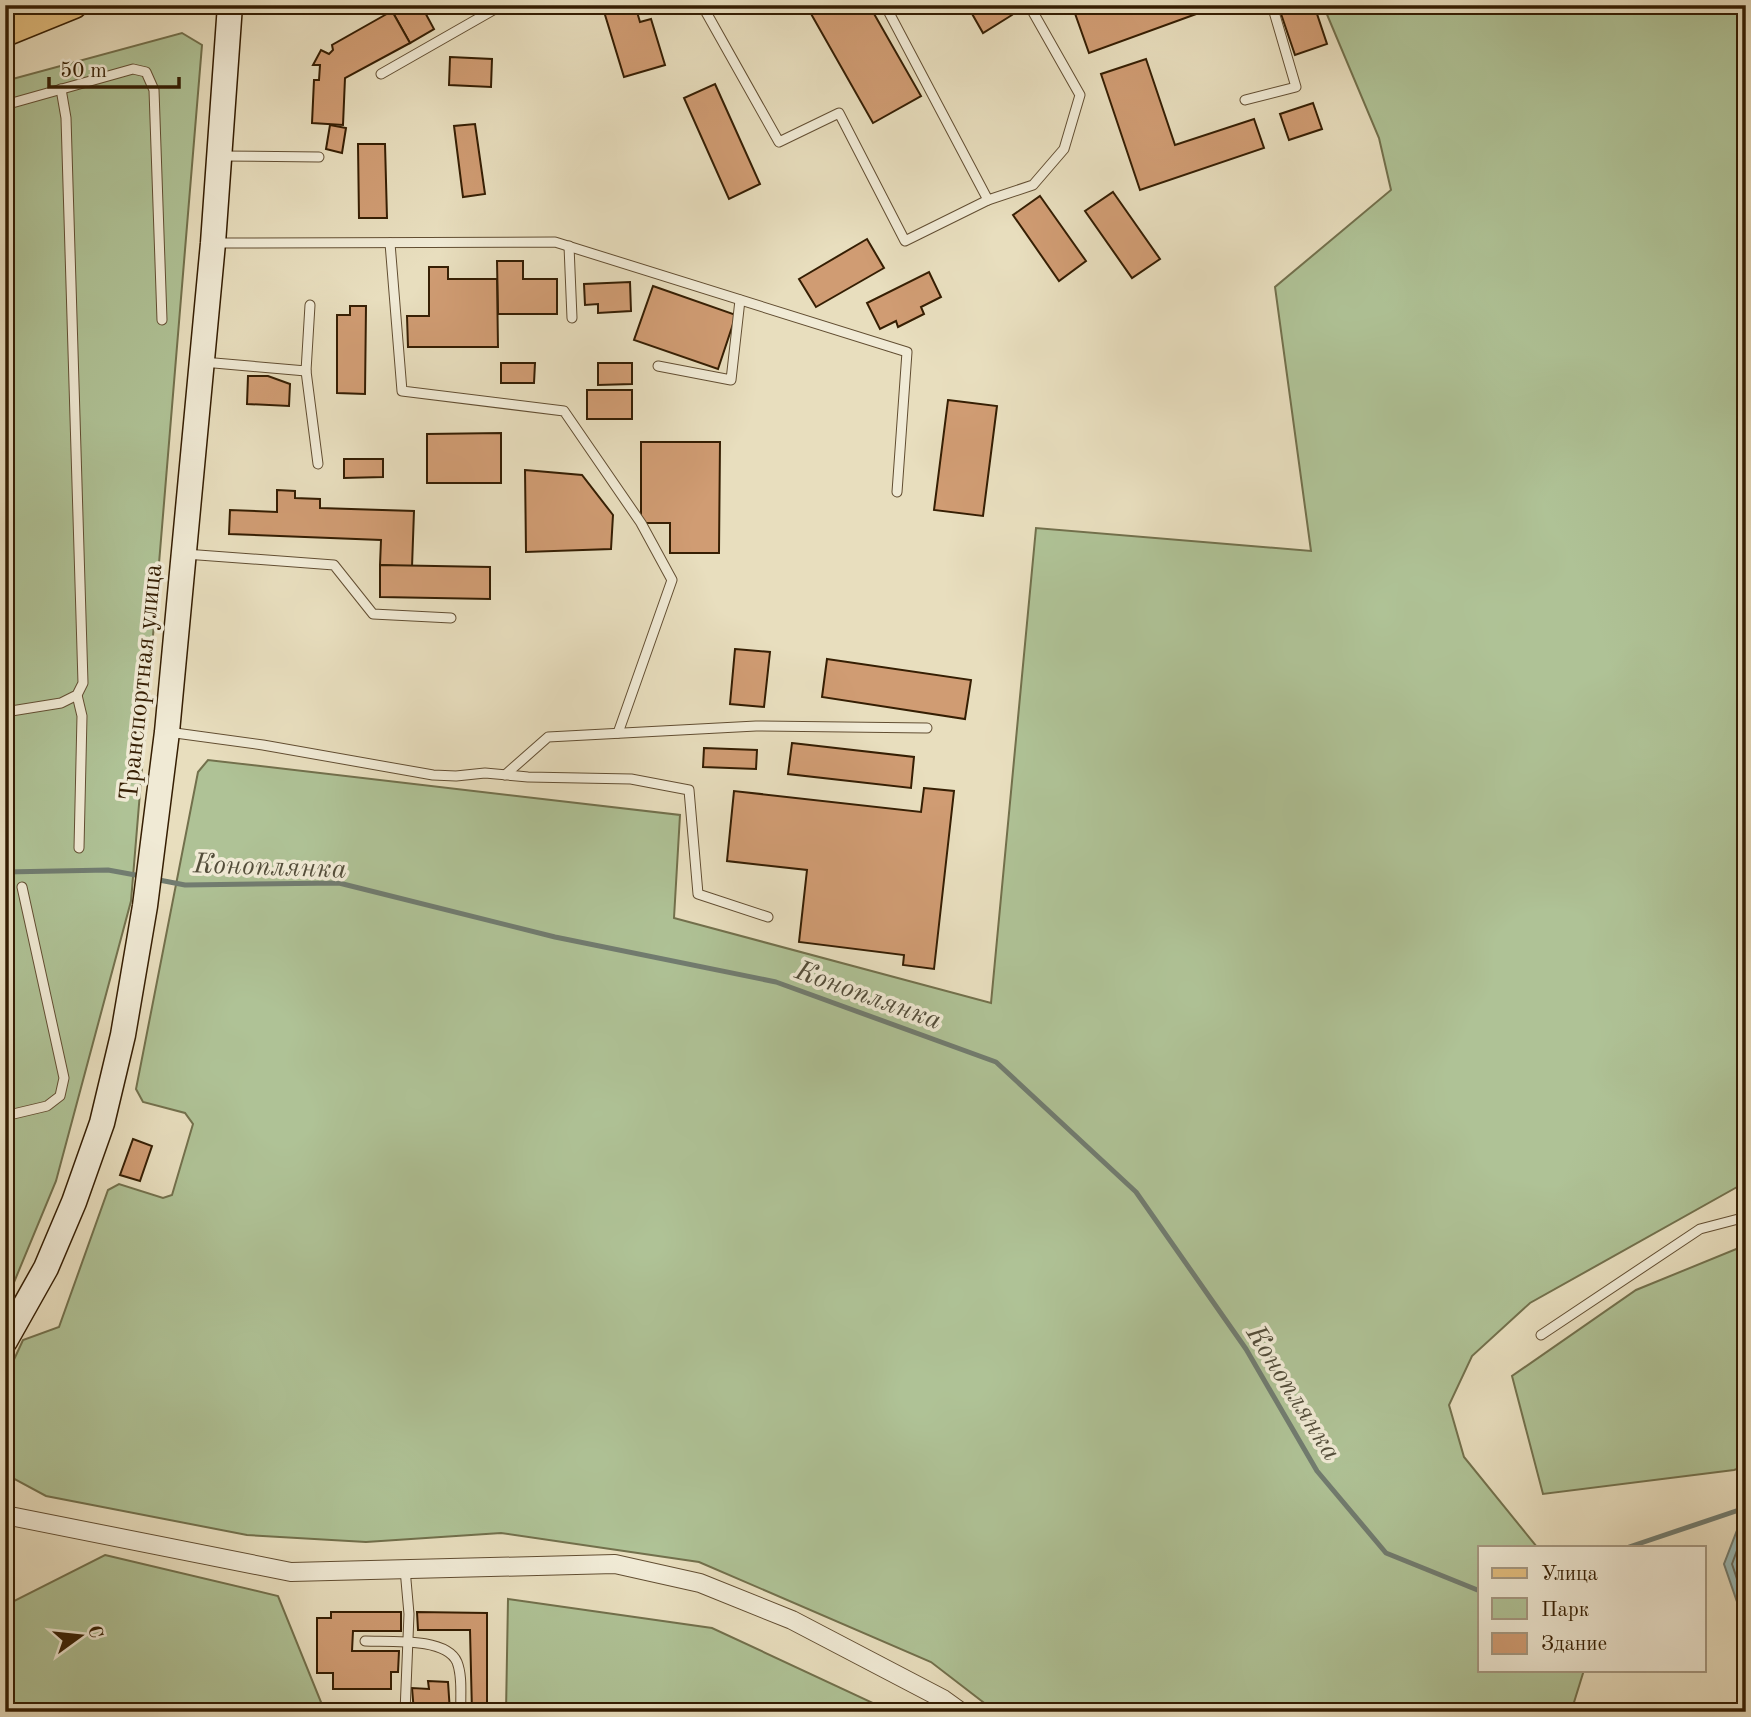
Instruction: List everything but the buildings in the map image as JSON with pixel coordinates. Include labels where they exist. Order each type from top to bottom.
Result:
[{"type":"main road","points":[[5,33],[74,5]]},
{"type":"main road","name":"Транспортная улица","points":[[5,1341],[47,1268],[75,1202],[102,1123],[123,1035],[145,906],[166,732],[213,243],[230,5]]},
{"type":"street","points":[[5,1515],[291,1572],[615,1564],[701,1583],[792,1620],[943,1699],[961,1712]]},
{"type":"lane","points":[[381,74],[502,5]]},
{"type":"lane","points":[[702,5],[779,142],[839,113],[905,242],[988,200],[1033,184],[1064,149],[1080,95],[1029,5]]},
{"type":"lane","points":[[885,5],[988,200]]},
{"type":"lane","points":[[1245,100],[1296,87],[1272,5]]},
{"type":"lane","points":[[5,105],[133,69],[145,72],[154,90],[162,320]]},
{"type":"lane","points":[[5,712],[61,703],[77,695],[83,683],[66,118],[61,89]]},
{"type":"lane","points":[[219,156],[319,157]]},
{"type":"lane","points":[[213,243],[555,242],[907,352],[897,492]]},
{"type":"lane","points":[[390,243],[402,391],[564,411],[641,523],[672,580],[618,733]]},
{"type":"lane","points":[[569,246],[572,318]]},
{"type":"lane","points":[[658,366],[731,380],[740,300]]},
{"type":"lane","points":[[310,305],[306,372],[318,464]]},
{"type":"lane","points":[[201,362],[306,372]]},
{"type":"lane","points":[[183,553],[334,565],[373,614],[451,618]]},
{"type":"lane","points":[[77,695],[82,716],[79,848]]},
{"type":"lane","points":[[505,775],[548,737],[756,726],[927,727]]},
{"type":"lane","points":[[166,732],[263,745],[433,775],[485,773],[631,779],[689,790],[698,894],[768,917]]},
{"type":"lane","points":[[5,1116],[47,1106],[60,1096],[64,1078],[22,887]]},
{"type":"lane","points":[[1541,1335],[1700,1230],[1746,1217]]},
{"type":"lane","points":[[405,1569],[409,1614],[405,1712]]},
{"type":"lane","points":[[365,1641],[435,1645],[448,1650],[456,1661],[460,1676],[461,1712]]},
{"type":"green space","points":[[1323,5],[1746,5],[1746,1182],[1530,1303],[1472,1356],[1449,1405],[1464,1457],[1536,1546],[1478,1546],[1478,1672],[1583,1672],[1571,1712],[996,1712],[931,1662],[699,1562],[501,1533],[366,1542],[247,1535],[46,1496],[5,1474],[5,1379],[23,1340],[59,1327],[108,1190],[119,1184],[163,1198],[172,1195],[193,1124],[185,1113],[143,1102],[136,1089],[198,772],[208,760],[680,815],[674,918],[991,1003],[1036,528],[1311,551],[1275,287],[1391,190],[1379,138]]},
{"type":"green space","points":[[182,33],[202,45],[131,901],[56,1181],[5,1304],[5,81]]},
{"type":"green space","points":[[1746,1245],[1746,1466],[1734,1470],[1543,1494],[1512,1376],[1636,1290]]},
{"type":"green space","points":[[105,1555],[278,1596],[325,1712],[10,1712],[6,1605]]},
{"type":"green space","points":[[508,1599],[712,1628],[873,1703],[885,1712],[506,1712]]},
{"type":"water","points":[[1746,1507],[1746,1628],[1724,1564]]},
{"type":"waterway","name":"Коноплянка","points":[[5,872],[108,870],[141,876]]},
{"type":"waterway","name":"Коноплянка","points":[[154,879],[185,885],[339,883],[555,937],[776,982],[996,1062],[1136,1192],[1246,1349],[1317,1471],[1386,1553],[1478,1590]]},
{"type":"waterway","name":"Коноплянка","points":[[1632,1546],[1745,1508]]}]
